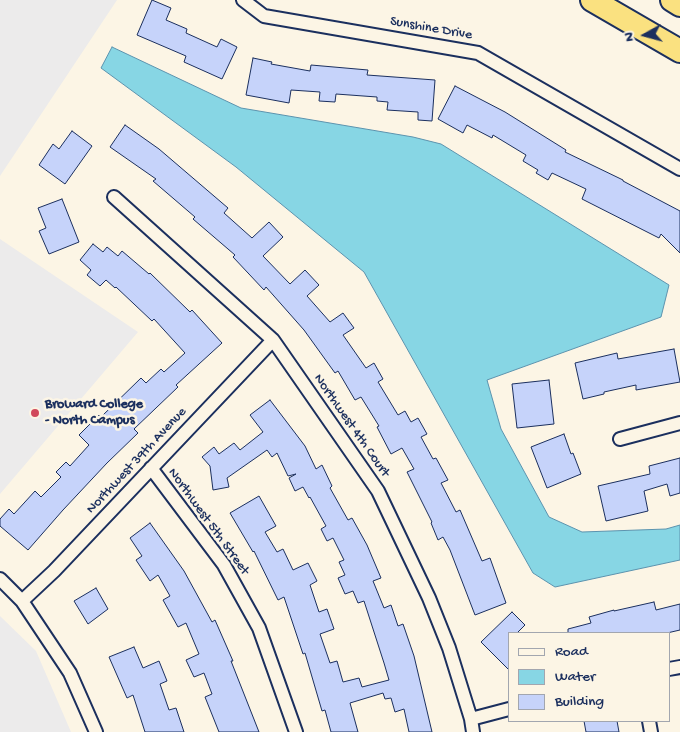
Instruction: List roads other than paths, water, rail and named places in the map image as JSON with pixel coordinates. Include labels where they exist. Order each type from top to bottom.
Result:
[{"type":"highway","points":[[592,0],[680,52]]},
{"type":"highway","points":[[672,0],[680,5]]},
{"type":"street","name":"Sunshine Drive","points":[[243,0],[264,16],[478,52],[680,169]]},
{"type":"street","name":"Northwest 4th Court","points":[[114,197],[273,340],[378,491],[429,598],[449,648],[474,732]]},
{"type":"street","name":"Northwest 39th Avenue","points":[[22,601],[54,571],[273,340]]},
{"type":"street","points":[[620,439],[680,423]]},
{"type":"street","name":"Northwest 5th Street","points":[[151,468],[224,565],[259,628],[296,732]]},
{"type":"street","points":[[0,579],[22,601],[70,673],[96,732]]},
{"type":"street","points":[[471,719],[508,709]]},
{"type":"water","points":[[112,47],[241,108],[413,137],[441,144],[669,285],[661,317],[487,380],[501,429],[549,517],[582,532],[666,529],[680,525],[680,560],[555,587],[533,573],[364,272],[236,167],[101,68]]},
{"type":"place","name":"Broward College - North Campus","points":[[35,413]]}]
